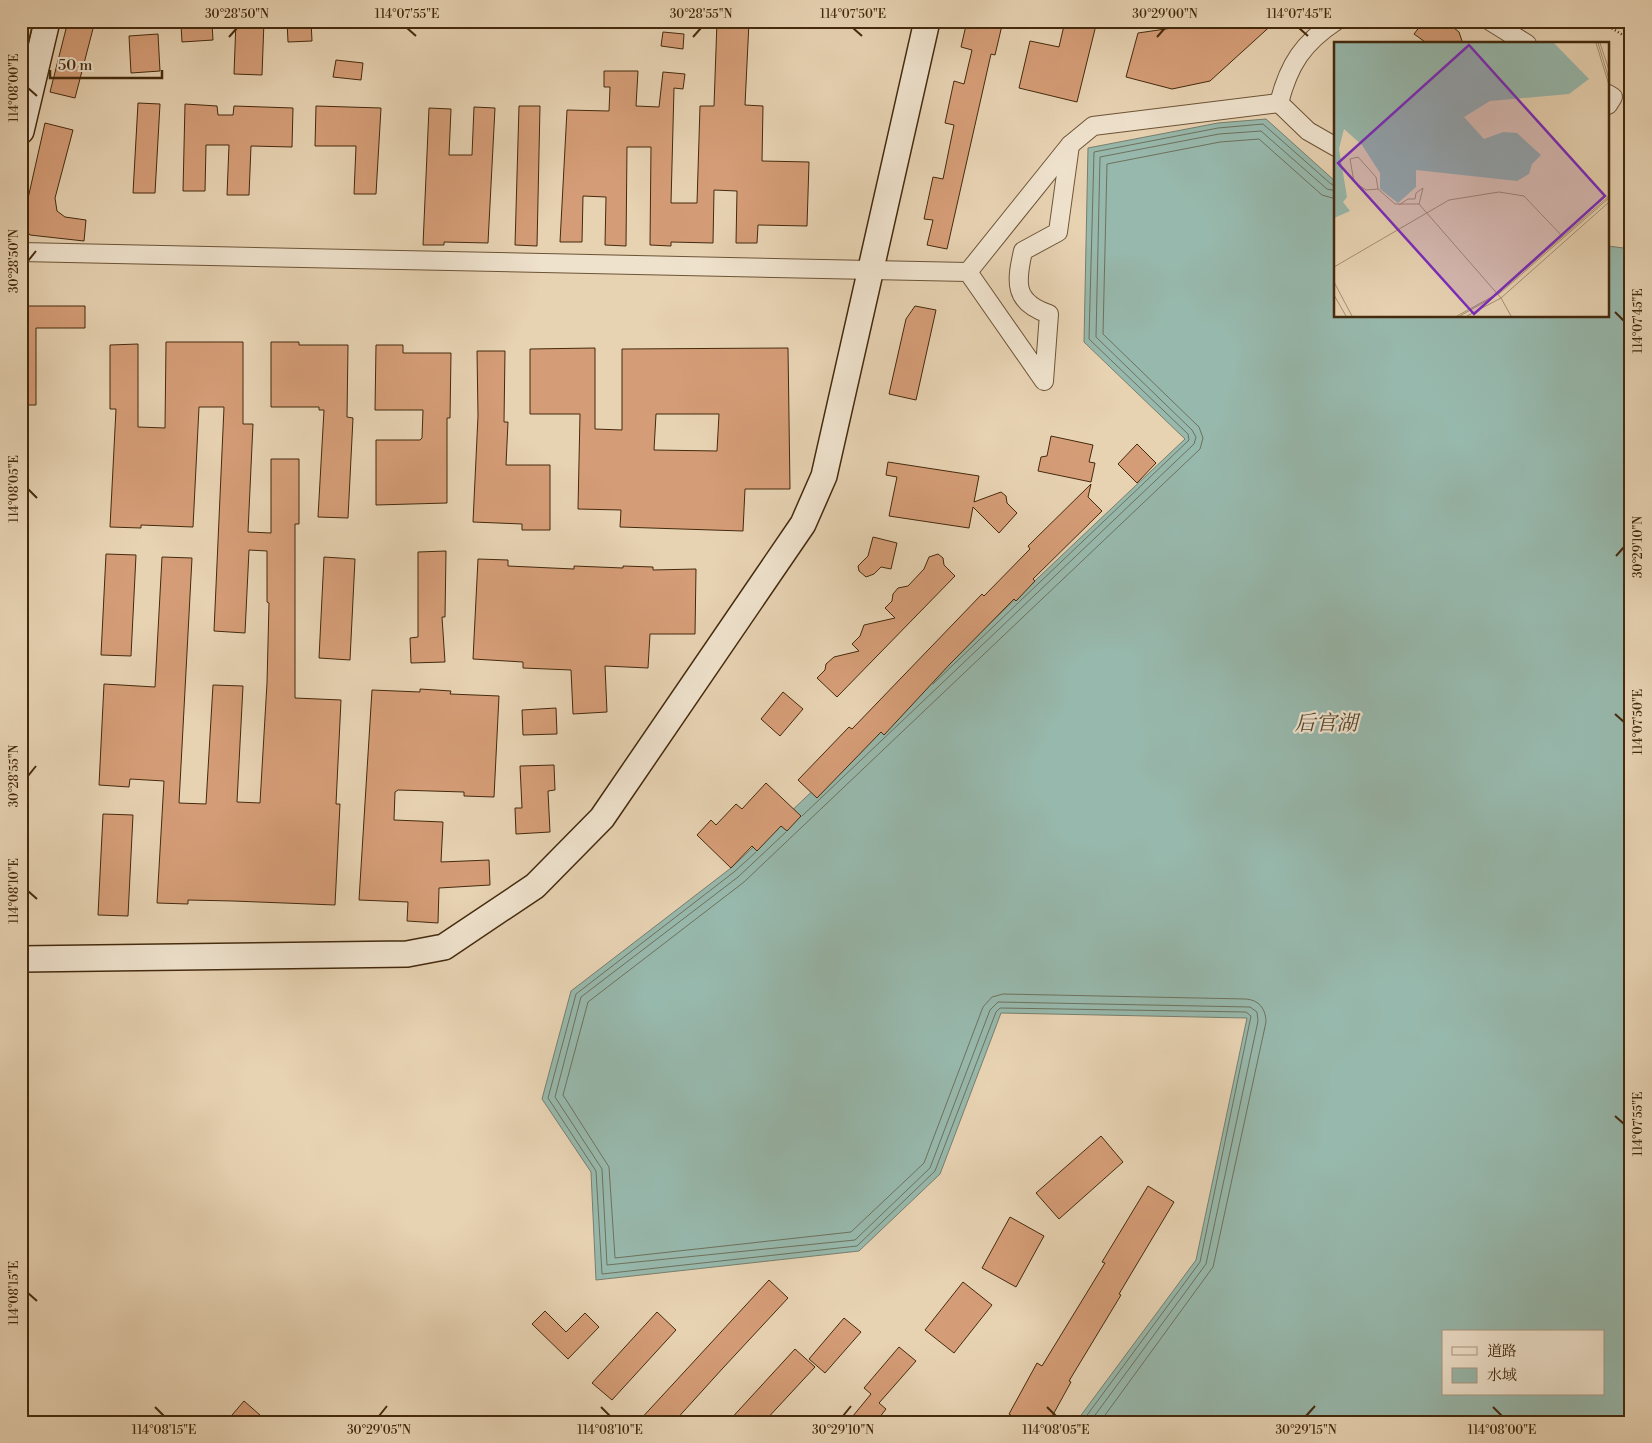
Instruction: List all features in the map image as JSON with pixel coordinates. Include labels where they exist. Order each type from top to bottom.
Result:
[{"type":"street","points":[[21,131],[47,21]]},
{"type":"street","points":[[21,959],[406,954],[444,947],[536,886],[602,818],[803,524],[824,476],[927,21]]},
{"type":"street","points":[[1279,103],[1295,58],[1315,35],[1336,21]]},
{"type":"street","points":[[1490,21],[1523,42]]},
{"type":"street","points":[[968,272],[1070,145],[1093,126],[1279,103]]},
{"type":"street","points":[[1279,103],[1308,131],[1334,145]]},
{"type":"street","points":[[968,272],[1044,381],[1048,314],[1034,309],[1021,296],[1017,277],[1023,251],[1058,232],[1070,145]]},
{"type":"street","points":[[21,252],[968,272]]},
{"type":"path","points":[[1600,21],[1631,40]]},
{"type":"water","name":"后官湖","points":[[1266,119],[1334,180],[1334,318],[1610,318],[1610,246],[1631,249],[1631,1422],[1076,1422],[1196,1260],[1247,1018],[1001,1013],[940,1174],[859,1251],[596,1280],[591,1172],[542,1099],[571,991],[731,868],[1185,439],[1084,342],[1088,148],[1218,123]]},
{"type":"building","points":[[68,21],[95,21],[75,98],[50,92]]},
{"type":"building","points":[[236,21],[264,21],[262,75],[234,74]]},
{"type":"building","points":[[287,21],[311,21],[312,41],[288,42]]},
{"type":"building","points":[[717,21],[749,22],[745,105],[763,106],[762,161],[809,162],[807,226],[758,225],[757,243],[736,243],[737,191],[714,190],[713,243],[671,242],[671,246],[650,245],[651,147],[627,147],[626,246],[605,245],[606,197],[583,196],[582,242],[560,242],[567,110],[609,111],[610,87],[604,87],[604,71],[638,71],[636,106],[659,107],[663,72],[685,74],[683,89],[674,88],[671,203],[697,203],[700,106],[714,106]]},
{"type":"building","points":[[967,21],[1003,21],[995,55],[991,54],[947,249],[927,245],[933,220],[924,219],[933,177],[943,179],[954,125],[945,123],[954,81],[964,84],[972,50],[961,47]]},
{"type":"building","points":[[1065,21],[1097,21],[1077,102],[1019,88],[1030,41],[1059,47]]},
{"type":"building","points":[[1187,21],[1276,21],[1210,81],[1172,89],[1126,77],[1138,33],[1179,27]]},
{"type":"building","points":[[1424,21],[1445,21],[1459,32],[1462,42],[1425,42],[1414,34]]},
{"type":"building","points":[[212,23],[213,40],[182,42],[181,25]]},
{"type":"building","points":[[663,32],[684,34],[683,49],[661,46]]},
{"type":"building","points":[[158,34],[160,71],[131,73],[129,36]]},
{"type":"building","points":[[336,60],[363,63],[361,80],[333,77]]},
{"type":"building","points":[[138,103],[160,104],[155,193],[133,193]]},
{"type":"building","points":[[185,104],[217,106],[218,115],[233,115],[234,106],[293,108],[292,147],[251,146],[249,195],[227,195],[229,145],[206,145],[205,191],[183,191]]},
{"type":"building","points":[[316,106],[381,108],[376,194],[354,194],[356,146],[315,146]]},
{"type":"building","points":[[519,106],[540,106],[537,246],[515,245]]},
{"type":"building","points":[[474,107],[495,108],[488,243],[444,242],[444,245],[423,245],[429,108],[451,109],[449,155],[472,155]]},
{"type":"building","points":[[45,123],[73,130],[55,198],[57,211],[65,217],[86,220],[84,241],[30,235],[22,225]]},
{"type":"building","points":[[21,306],[85,306],[85,328],[36,328],[36,405],[21,405]]},
{"type":"building","points":[[915,306],[936,310],[916,400],[889,394],[906,319]]},
{"type":"building","points":[[166,342],[243,342],[243,424],[253,424],[248,532],[271,533],[271,459],[299,459],[299,524],[295,524],[295,698],[341,700],[336,804],[340,804],[335,905],[188,900],[188,904],[157,903],[164,781],[130,779],[129,787],[99,785],[104,684],[155,687],[162,557],[192,558],[179,803],[206,804],[213,685],[243,686],[237,802],[260,803],[267,683],[269,603],[267,602],[267,551],[249,550],[245,633],[214,631],[224,407],[199,407],[193,527],[141,525],[141,528],[110,527],[116,409],[110,409],[110,345],[138,344],[138,427],[165,428]]},
{"type":"building","points":[[271,342],[299,342],[299,345],[348,345],[347,417],[353,418],[348,518],[318,517],[324,410],[319,410],[319,407],[271,407]]},
{"type":"building","points":[[376,345],[403,345],[403,353],[451,353],[450,418],[447,418],[447,503],[376,505],[376,440],[420,440],[422,438],[423,410],[375,410]]},
{"type":"building","points":[[595,348],[595,429],[622,430],[622,349],[788,348],[790,489],[745,489],[743,531],[620,527],[621,510],[578,509],[580,414],[530,414],[530,349]],"holes":[[[656,414],[719,414],[717,451],[654,450]]]},
{"type":"building","points":[[477,351],[505,351],[504,422],[508,422],[506,465],[550,465],[550,530],[522,530],[522,524],[473,522],[478,416]]},
{"type":"building","points":[[1051,436],[1093,445],[1089,462],[1095,463],[1091,482],[1038,471],[1041,457],[1047,456]]},
{"type":"building","points":[[1137,444],[1156,463],[1137,483],[1118,464]]},
{"type":"building","points":[[888,462],[979,476],[974,502],[1001,492],[1006,496],[1007,503],[1017,513],[999,533],[973,507],[969,528],[889,516],[897,477],[886,475]]},
{"type":"building","points":[[1091,484],[1088,497],[1102,511],[1033,579],[1035,581],[1016,601],[1014,599],[950,664],[884,735],[881,732],[817,798],[798,780],[849,727],[852,729],[982,594],[984,596],[1030,549],[1028,546]]},
{"type":"building","points":[[873,537],[897,543],[891,569],[881,567],[874,574],[866,577],[859,571],[858,566],[868,556]]},
{"type":"building","points":[[446,551],[445,617],[442,617],[445,662],[411,663],[410,638],[418,637],[418,552]]},
{"type":"building","points":[[106,554],[136,555],[131,656],[101,655]]},
{"type":"building","points":[[938,554],[943,558],[944,565],[955,576],[837,697],[817,678],[825,670],[826,664],[834,657],[859,651],[852,644],[860,636],[864,625],[895,618],[885,608],[892,601],[893,594],[898,588],[908,586],[924,569],[929,557]]},
{"type":"building","points":[[324,557],[355,559],[350,660],[319,658]]},
{"type":"building","points":[[478,559],[508,560],[508,566],[574,569],[574,566],[623,568],[623,566],[653,567],[653,570],[696,569],[695,634],[650,634],[648,668],[605,666],[607,712],[573,714],[571,670],[523,668],[523,662],[473,659]]},
{"type":"building","points":[[420,689],[451,691],[450,694],[499,696],[494,797],[464,796],[464,792],[398,790],[395,792],[394,820],[443,822],[441,862],[489,860],[490,885],[439,888],[438,923],[407,921],[408,902],[359,900],[372,690],[420,692]]},
{"type":"building","points":[[783,692],[803,709],[780,736],[761,719]]},
{"type":"building","points":[[556,708],[557,734],[523,735],[522,710]]},
{"type":"building","points":[[554,765],[555,790],[548,791],[550,832],[516,834],[515,808],[522,808],[520,766]]},
{"type":"building","points":[[766,783],[801,816],[787,831],[781,826],[757,851],[752,846],[731,868],[697,835],[711,820],[716,825],[736,804],[742,809]]},
{"type":"building","points":[[103,814],[133,815],[128,916],[98,915]]},
{"type":"building","points":[[1101,1136],[1123,1162],[1059,1219],[1036,1193]]},
{"type":"building","points":[[1148,1186],[1174,1202],[1069,1381],[1071,1382],[1049,1422],[1022,1422],[1009,1414],[1037,1363],[1042,1366],[1105,1263],[1102,1262]]},
{"type":"building","points":[[1010,1217],[1044,1236],[1016,1287],[982,1268]]},
{"type":"building","points":[[769,1280],[788,1298],[674,1422],[638,1422]]},
{"type":"building","points":[[963,1282],[992,1305],[954,1353],[925,1330]]},
{"type":"building","points":[[545,1311],[566,1332],[585,1313],[599,1327],[568,1359],[532,1324]]},
{"type":"building","points":[[657,1312],[676,1330],[612,1400],[592,1383]]},
{"type":"building","points":[[844,1318],[861,1332],[825,1373],[809,1359]]},
{"type":"building","points":[[899,1347],[916,1361],[879,1403],[886,1409],[876,1422],[848,1422],[871,1394],[864,1388]]},
{"type":"building","points":[[795,1349],[815,1367],[764,1422],[728,1422]]},
{"type":"building","points":[[244,1401],[268,1422],[226,1422]]},
{"type":"tram line","points":[[21,76],[34,21]]}]
